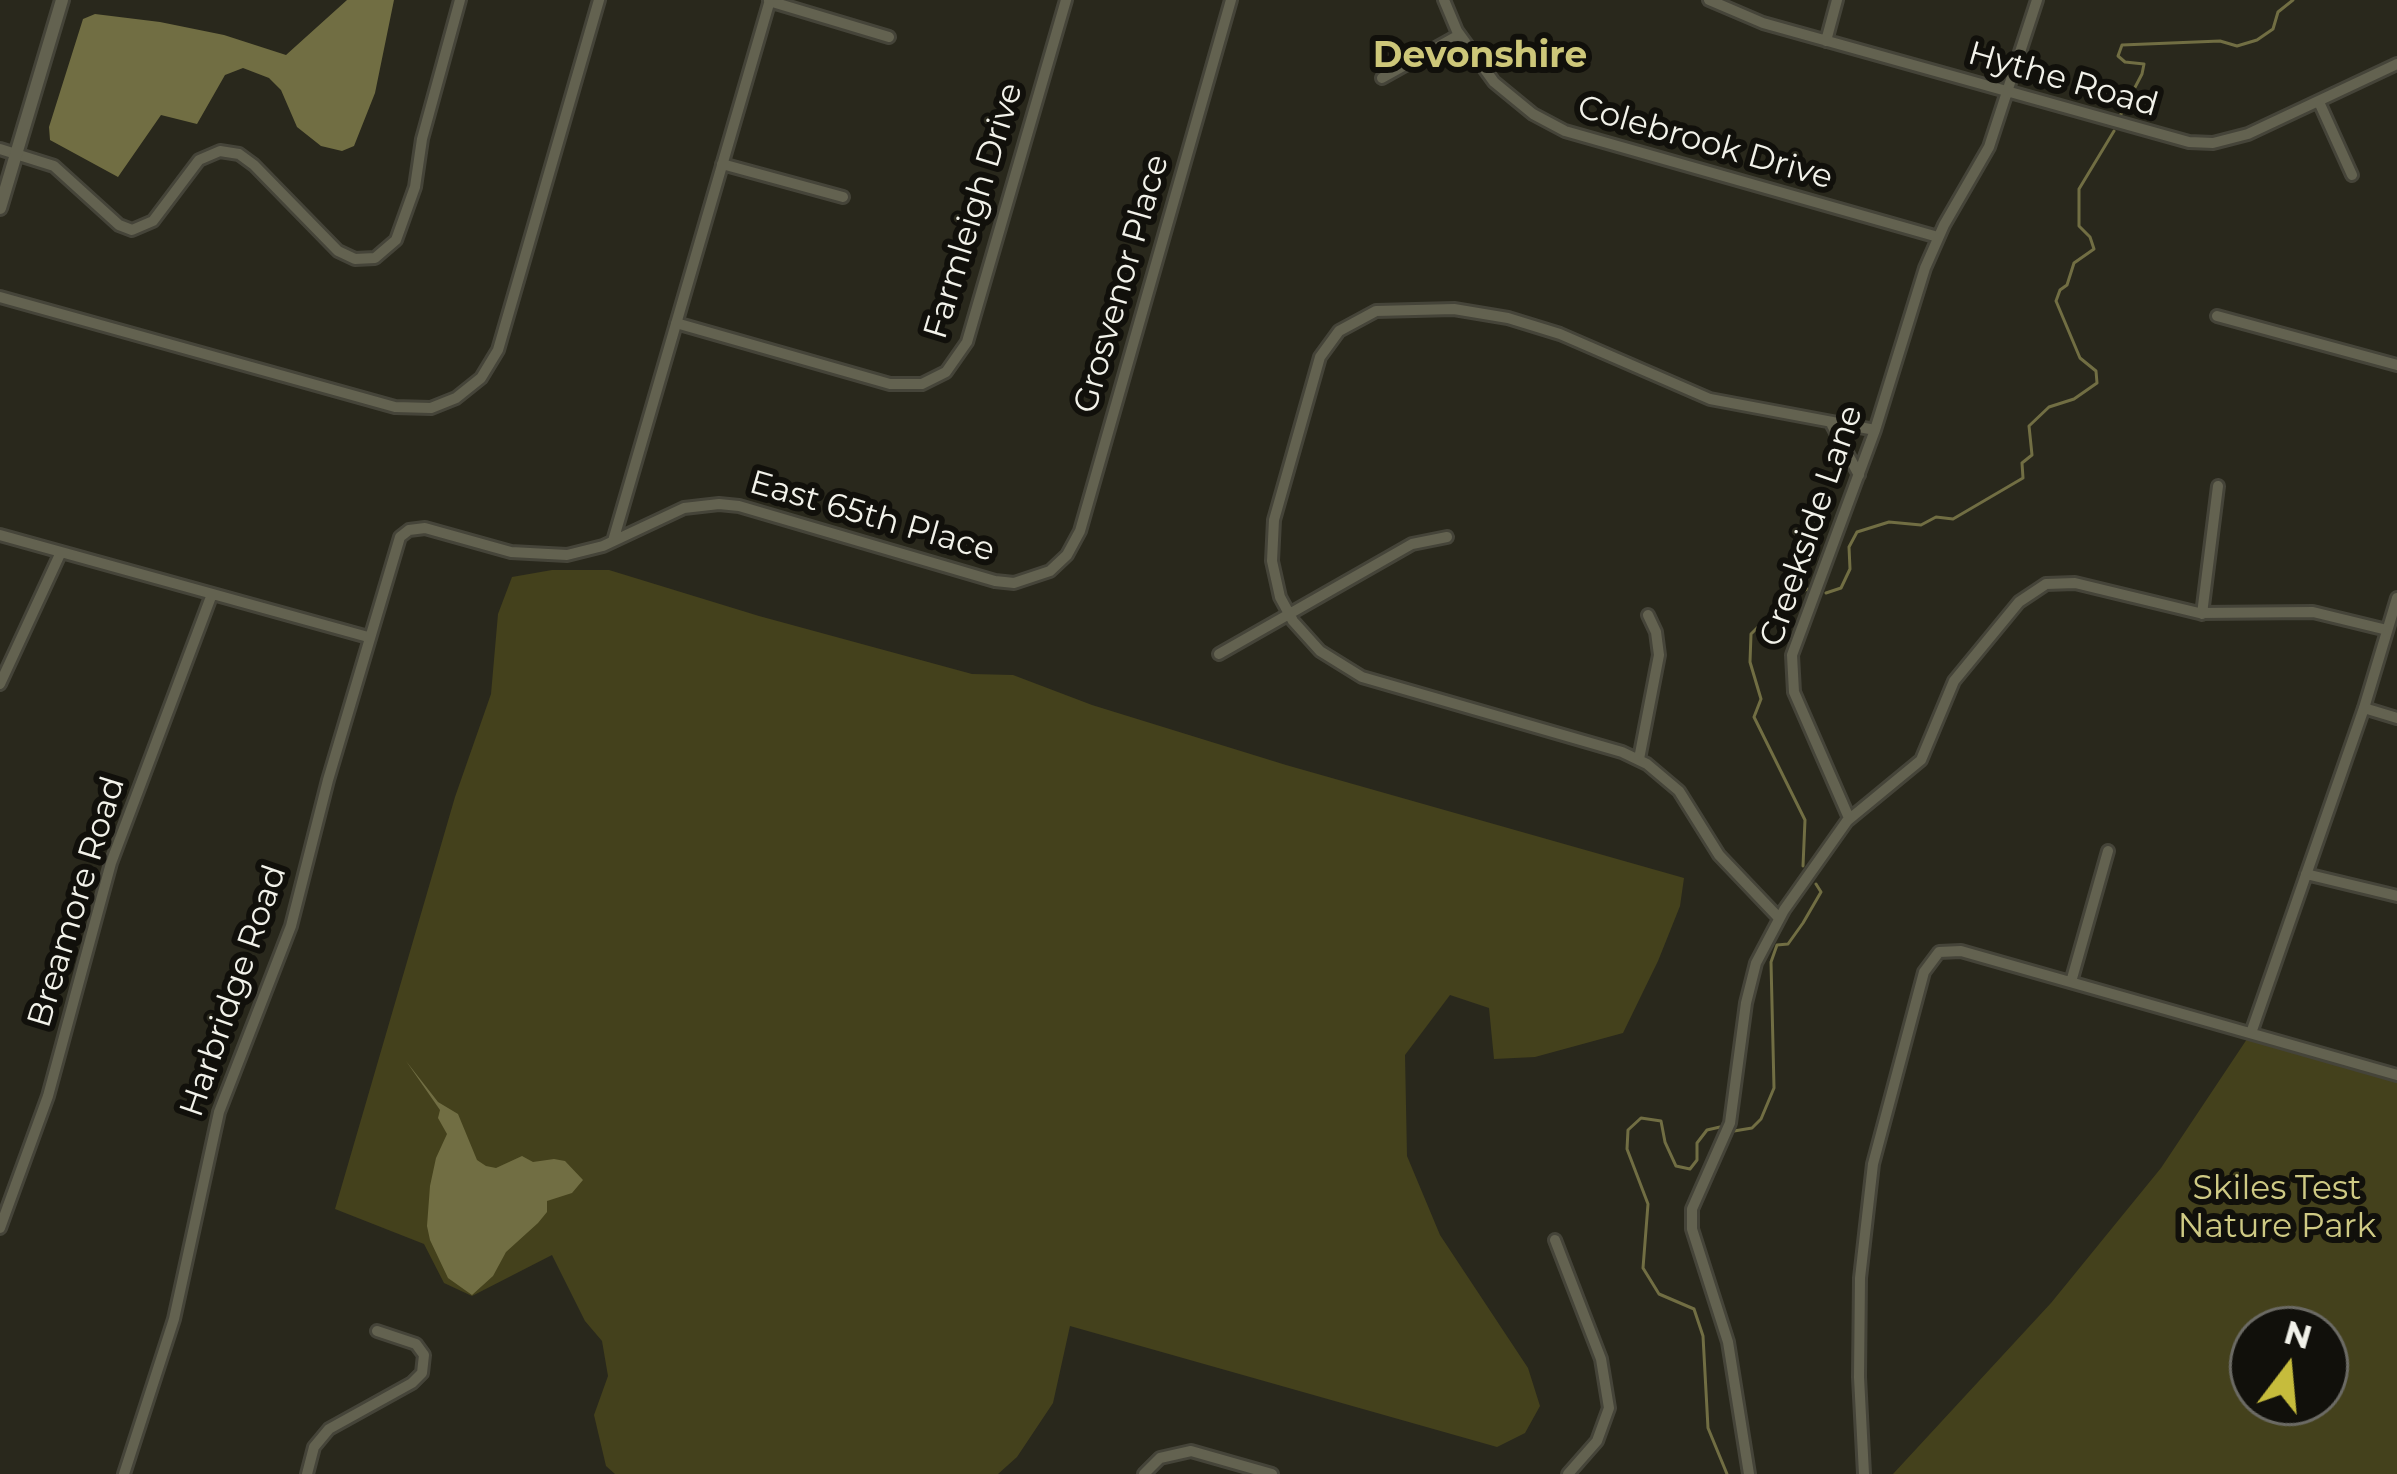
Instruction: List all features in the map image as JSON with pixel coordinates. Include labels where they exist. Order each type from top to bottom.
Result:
[{"type":"street","points":[[0,208],[62,0]]},
{"type":"street","points":[[0,149],[62,171],[118,225],[137,230],[154,221],[199,160],[211,153],[234,152],[254,164],[342,254],[365,260],[388,250],[399,236],[460,0]]},
{"type":"street","points":[[0,297],[394,407],[422,409],[452,400],[482,378],[498,350],[599,0]]},
{"type":"street","name":"Farmleigh Drive","points":[[676,323],[890,384],[922,384],[946,371],[967,342],[1066,0]]},
{"type":"street","name":"Grosvenor Place","points":[[1046,573],[1067,555],[1079,531],[1231,0]]},
{"type":"street","name":"Colebrook Drive","points":[[1444,0],[1476,62],[1507,95],[1564,131],[1938,237]]},
{"type":"street","name":"Hythe Road","points":[[1708,0],[1754,20],[1826,41],[2165,137],[2201,143],[2248,134],[2397,64]]},
{"type":"street","points":[[1826,41],[1837,0]]},
{"type":"street","name":"Creekside Lane","points":[[1849,818],[1797,700],[1791,668],[1795,646],[1860,476],[1922,278],[1938,237],[1985,156],[2038,0]]},
{"type":"street","points":[[613,541],[769,1],[889,37]]},
{"type":"street","points":[[1382,78],[1459,35]]},
{"type":"street","points":[[2319,102],[2352,175]]},
{"type":"street","points":[[722,164],[843,197]]},
{"type":"street","points":[[1779,918],[1719,855],[1679,791],[1639,759],[1362,677],[1320,651],[1288,614],[1274,580],[1271,543],[1318,361],[1333,337],[1367,314],[1426,308],[1481,313],[1548,329],[1710,399],[1875,430]]},
{"type":"street","points":[[2217,316],[2397,365]]},
{"type":"street","points":[[1832,425],[1860,476]]},
{"type":"street","points":[[2202,614],[2218,486]]},
{"type":"street","name":"East 65th Place","points":[[407,531],[425,528],[530,554],[567,555],[613,541],[668,514],[719,504],[995,581],[1014,583],[1046,573]]},
{"type":"street","name":"Harbridge Road","points":[[124,1474],[175,1319],[212,1136],[291,926],[395,545],[407,531]]},
{"type":"street","points":[[0,535],[368,637]]},
{"type":"street","points":[[1219,653],[1412,544],[1448,537]]},
{"type":"street","points":[[0,684],[62,552]]},
{"type":"street","points":[[1749,1474],[1728,1342],[1691,1217],[1730,1123],[1756,963],[1779,918],[1849,818],[1921,760],[1954,681],[2016,605],[2037,588],[2061,581],[2202,614],[2313,612],[2387,630]]},
{"type":"street","name":"Breamore Road","points":[[0,1228],[48,1096],[106,877],[212,594]]},
{"type":"street","points":[[2251,1033],[2364,708],[2397,598]]},
{"type":"street","points":[[1639,759],[1659,656],[1648,615]]},
{"type":"street","points":[[2364,708],[2397,718]]},
{"type":"street","points":[[2071,982],[2108,851]]},
{"type":"street","points":[[2306,874],[2397,896]]},
{"type":"street","points":[[1864,1474],[1860,1278],[1873,1164],[1924,971],[1939,952],[1961,951],[2397,1075]]},
{"type":"street","points":[[1555,1240],[1601,1359],[1609,1408],[1598,1442],[1568,1474]]},
{"type":"street","points":[[307,1474],[314,1447],[329,1429],[412,1384],[422,1373],[424,1355],[416,1344],[377,1331]]},
{"type":"street","points":[[1144,1474],[1160,1458],[1191,1451],[1272,1474]]},
{"type":"green space","points":[[552,570],[609,570],[972,674],[1013,675],[1092,705],[1286,765],[1684,878],[1680,906],[1623,1033],[1535,1057],[1494,1059],[1489,1008],[1450,995],[1405,1055],[1407,1156],[1440,1235],[1528,1368],[1540,1406],[1525,1433],[1497,1447],[1070,1326],[1053,1403],[1017,1457],[998,1474],[615,1474],[606,1466],[594,1415],[608,1376],[602,1341],[585,1321],[552,1255],[472,1296],[444,1283],[424,1244],[335,1209],[455,797],[491,694],[498,614],[512,577]]},
{"type":"green space","name":"Skiles Test Nature Park","points":[[2251,1033],[2397,1075],[2397,1474],[1893,1474],[2051,1303],[2161,1168]]},
{"type":"shaded area","points":[[347,0],[394,0],[375,93],[354,146],[342,151],[321,146],[297,127],[281,90],[269,78],[243,68],[225,75],[197,124],[161,115],[118,177],[50,140],[49,127],[83,19],[95,14],[160,22],[224,35],[286,55]]},
{"type":"shaded area","points":[[406,1061],[438,1102],[458,1114],[477,1160],[496,1168],[522,1156],[533,1162],[565,1161],[583,1180],[572,1193],[547,1201],[547,1212],[506,1252],[493,1276],[472,1295],[448,1278],[430,1240],[430,1186],[447,1134],[438,1118],[440,1110]]},
{"type":"waterway","points":[[2120,116],[2144,64],[2125,62],[2118,56],[2122,45],[2220,41],[2237,46],[2273,29],[2278,12],[2293,0]]},
{"type":"waterway","points":[[1826,593],[1841,588],[1857,532],[1889,522],[1921,525],[1936,517],[1953,519],[2023,478],[2022,463],[2032,455],[2029,426],[2049,407],[2074,399],[2097,383],[2096,371],[2080,358],[2056,301],[2074,263],[2094,249],[2079,226],[2079,189],[2114,131]]},
{"type":"waterway","points":[[1803,866],[1805,820],[1754,717],[1761,699],[1750,662],[1751,634],[1790,595],[1808,589]]},
{"type":"waterway","points":[[1734,1131],[1752,1128],[1761,1119],[1774,1088],[1771,962],[1777,945],[1788,944],[1821,892],[1816,884]]},
{"type":"waterway","points":[[1720,1127],[1707,1130],[1697,1143],[1697,1160],[1690,1169],[1676,1166],[1661,1121],[1641,1118],[1628,1130],[1627,1149],[1648,1204],[1643,1268],[1659,1294],[1694,1309],[1703,1336],[1708,1428],[1727,1474]]},
{"type":"district","name":"Devonshire","points":[[1480,56]]}]
